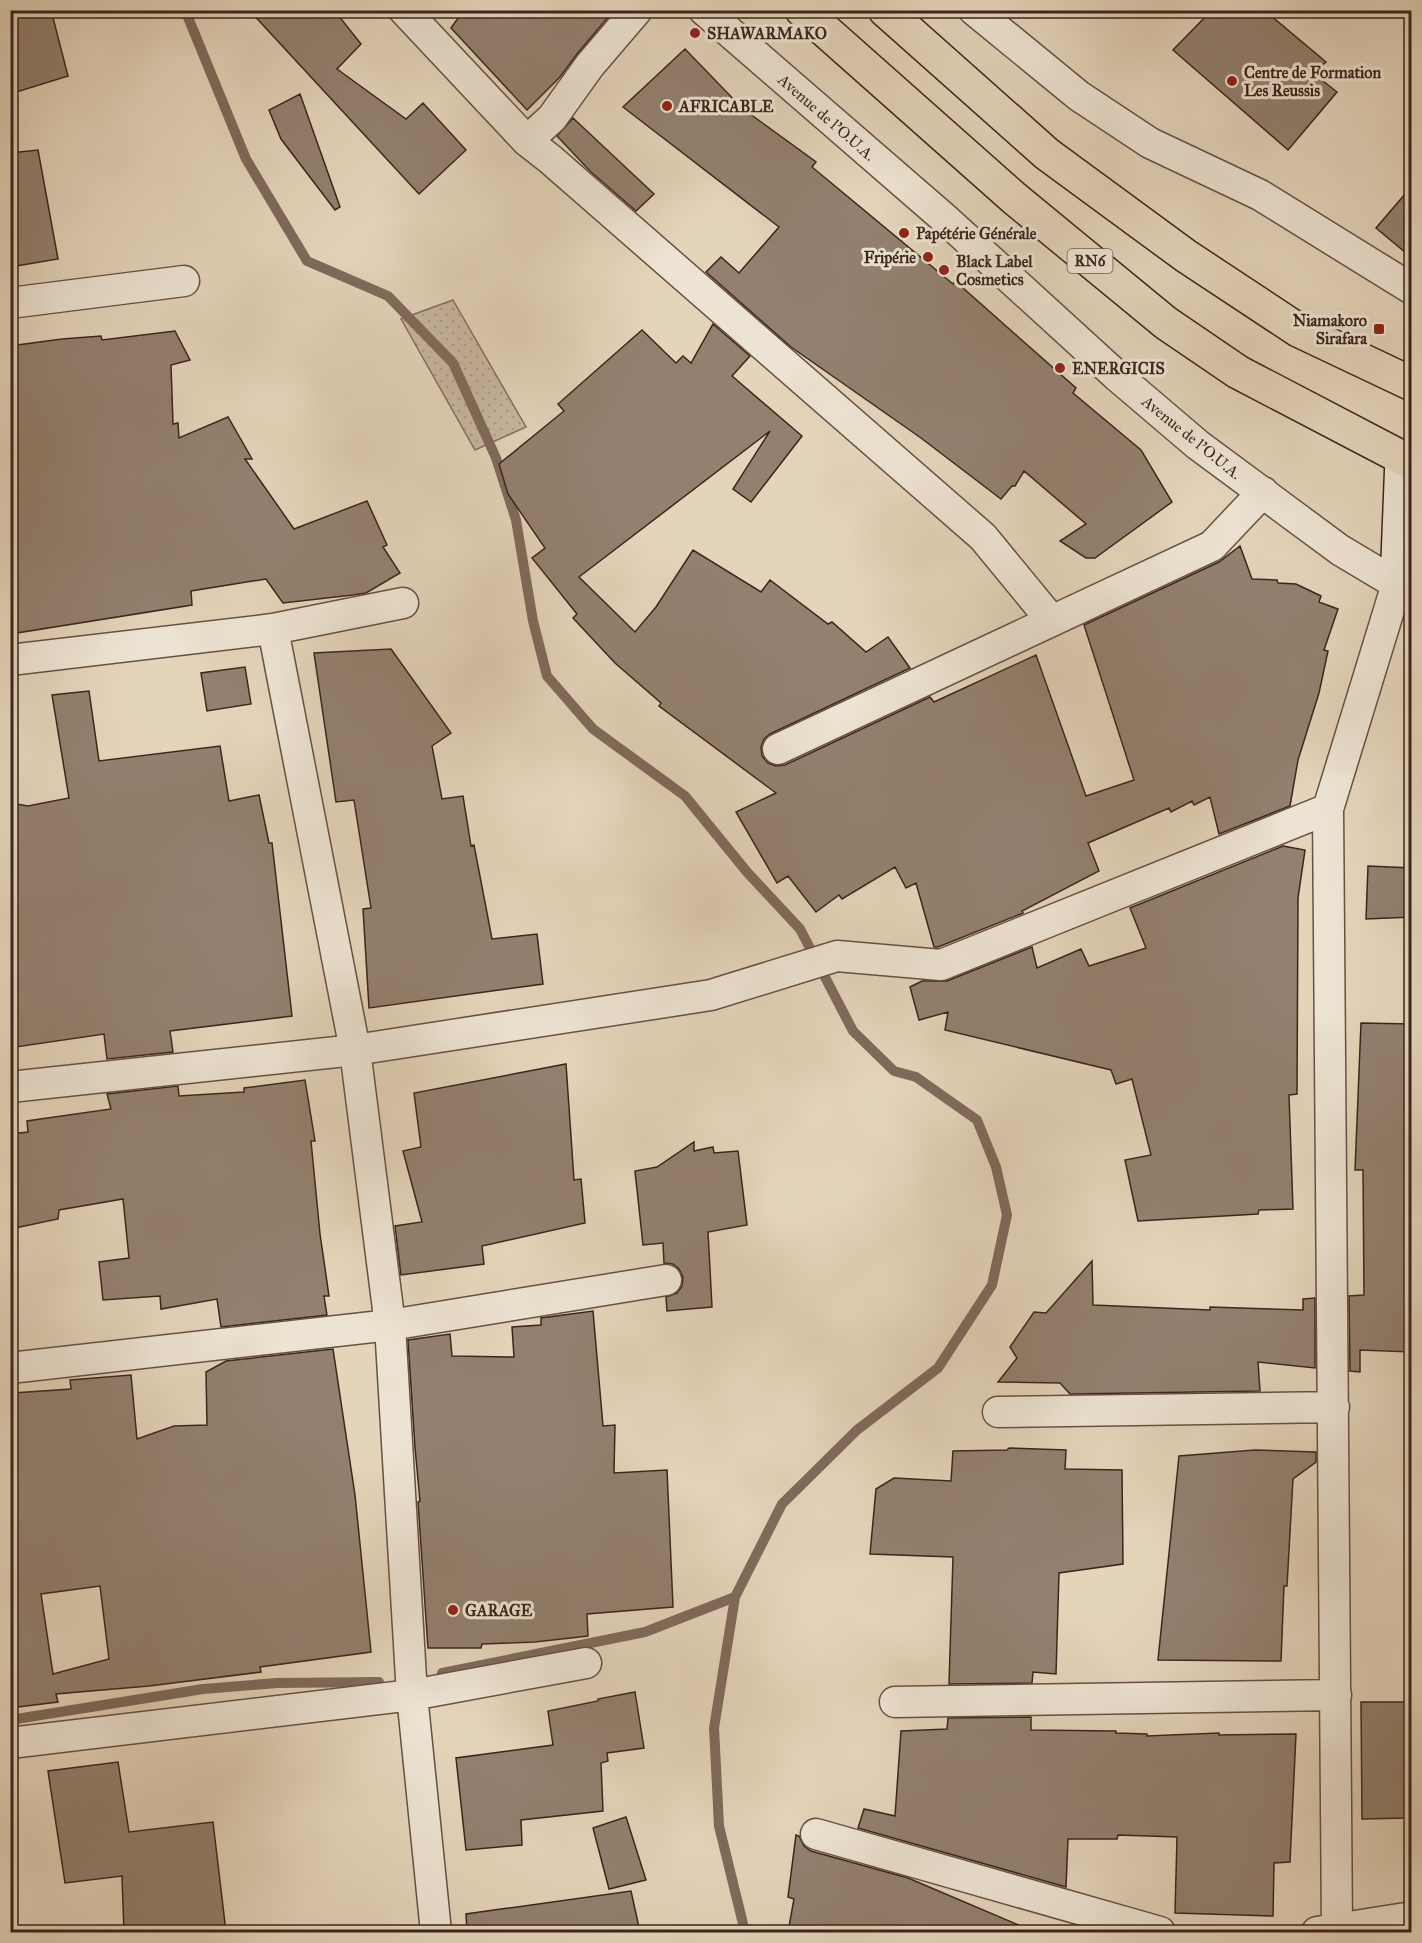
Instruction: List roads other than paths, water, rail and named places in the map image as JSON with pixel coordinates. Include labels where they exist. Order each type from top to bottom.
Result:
[{"type":"highway","name":"RN6","points":[[802,10],[1014,198],[1166,323],[1238,372],[1408,453]]},
{"type":"highway","points":[[885,10],[1047,154],[1186,256],[1298,330],[1412,384]]},
{"type":"street","points":[[405,10],[527,141],[983,537],[1052,621]]},
{"type":"street","points":[[527,141],[552,118],[590,65],[637,10]]},
{"type":"street","name":"Avenue de l'O.U.A.","points":[[704,10],[944,218],[1117,376],[1198,445],[1340,550],[1404,590]]},
{"type":"street","points":[[974,10],[1079,96],[1150,142],[1260,195],[1412,289]]},
{"type":"street","points":[[10,303],[184,281]]},
{"type":"street","points":[[1408,453],[1404,590],[1328,809],[1336,1695],[1327,1931],[1412,1917]]},
{"type":"street","points":[[778,749],[1212,546],[1263,492]]},
{"type":"street","points":[[10,660],[273,629],[404,603]]},
{"type":"street","points":[[273,629],[355,1050],[390,1325],[412,1695],[436,1932]]},
{"type":"street","points":[[10,1087],[355,1050],[711,995],[837,956],[941,965],[1328,809]]},
{"type":"street","points":[[10,1368],[390,1325],[666,1280]]},
{"type":"street","points":[[998,1412],[1334,1407]]},
{"type":"street","points":[[10,1743],[412,1695],[586,1663]]},
{"type":"street","points":[[895,1702],[1336,1695]]},
{"type":"street","points":[[816,1834],[1160,1932]]},
{"type":"waterway","points":[[185,10],[246,159],[307,261],[388,296],[453,363],[496,458],[516,520],[533,621],[547,676],[593,729],[685,796],[747,872],[800,929],[853,1031],[894,1071],[916,1077],[977,1120],[996,1167],[1007,1215],[992,1285],[938,1368],[857,1430],[782,1504],[735,1597],[714,1728],[719,1826],[745,1932]]},
{"type":"waterway","points":[[442,1673],[645,1632],[735,1597]]},
{"type":"waterway","points":[[10,1720],[203,1689],[277,1683],[379,1682]]},
{"type":"place","name":"SHAWARMAKO","points":[[695,33]]},
{"type":"place","name":"Centre de Formation Les Reussis","points":[[1232,81]]},
{"type":"place","name":"AFRICABLE","points":[[667,106]]},
{"type":"place","name":"Papétérie Générale","points":[[904,233]]},
{"type":"place","name":"Fripérie","points":[[928,257]]},
{"type":"place","name":"Black Label Cosmetics","points":[[944,270]]},
{"type":"place","name":"Niamakoro Sirafara","points":[[1379,329]]},
{"type":"place","name":"ENERGICIS","points":[[1060,368]]},
{"type":"place","name":"GARAGE","points":[[453,1610]]}]
